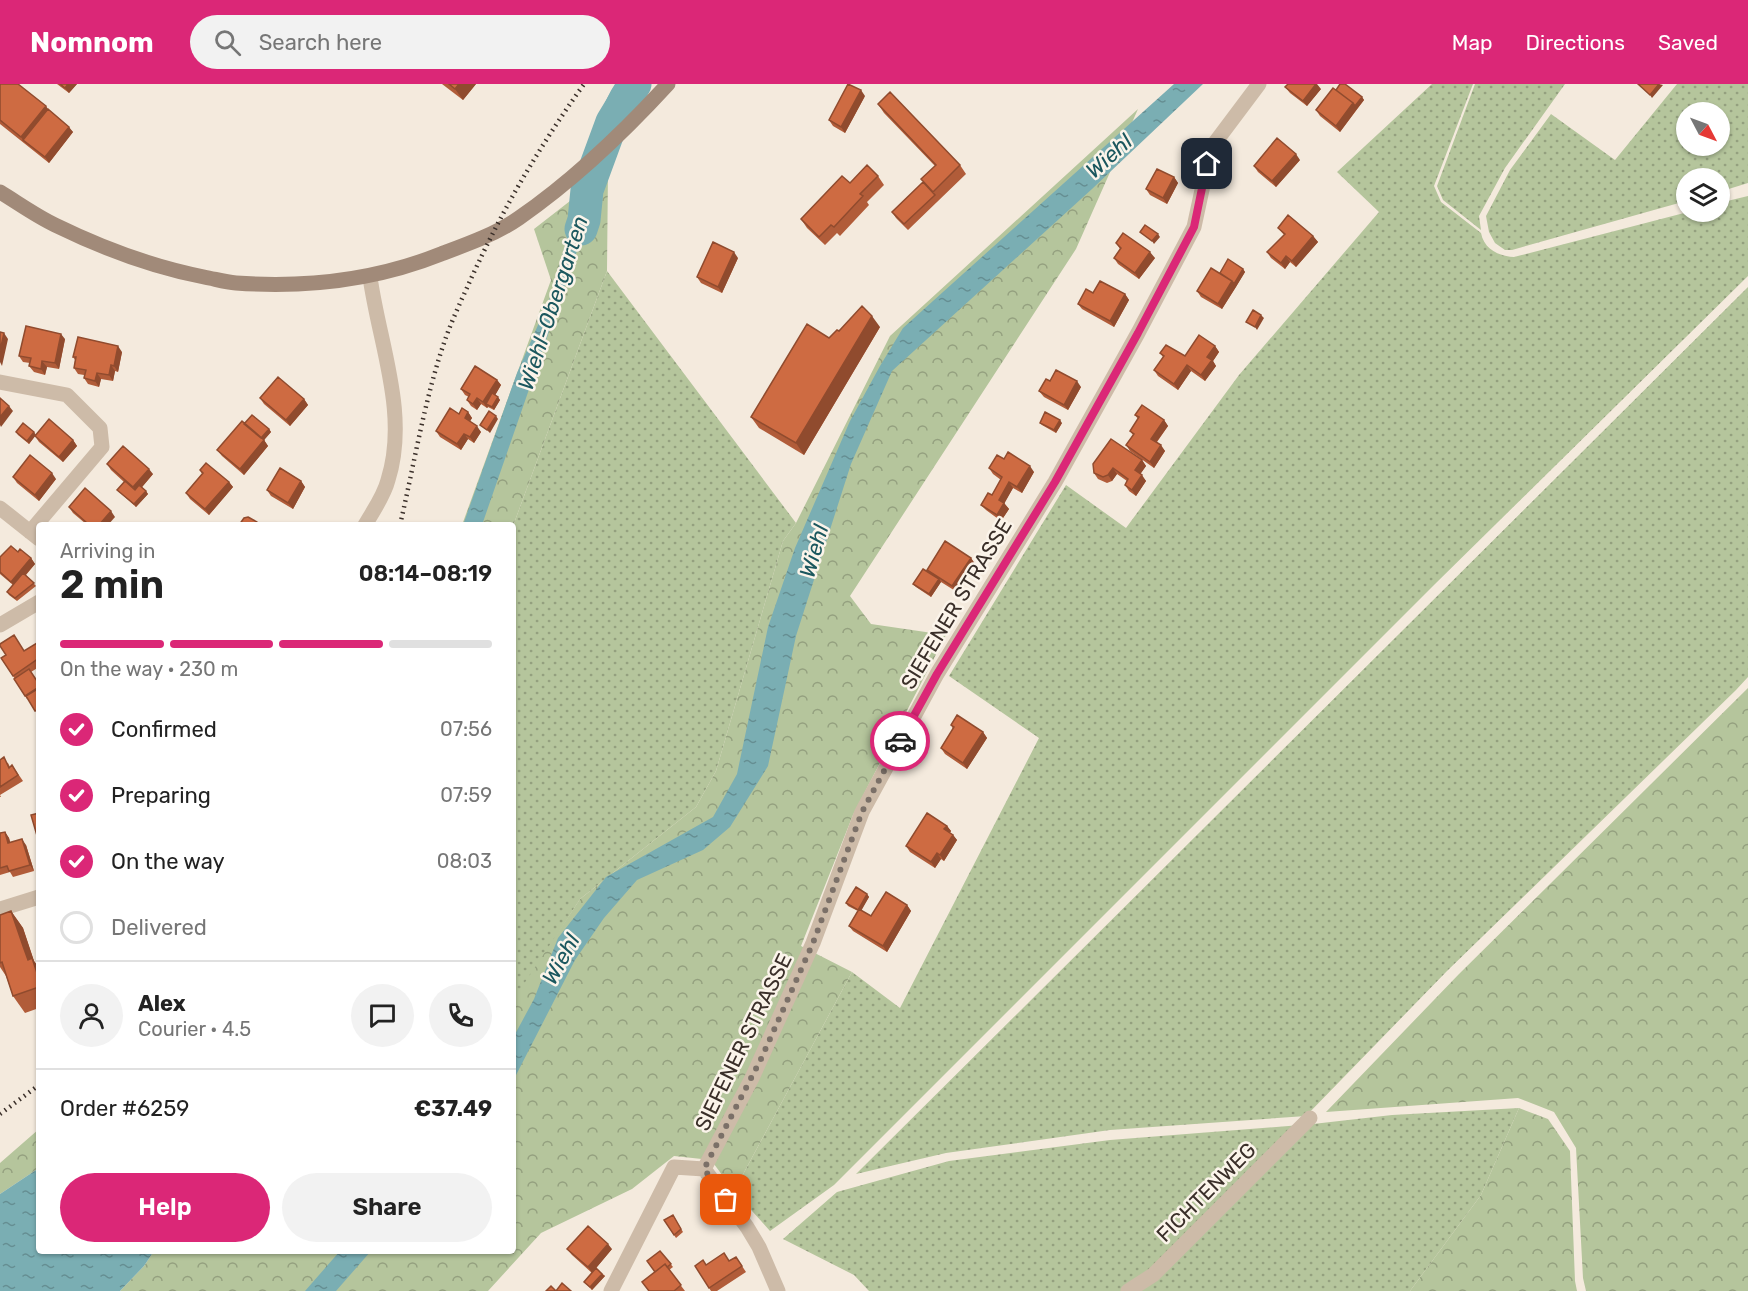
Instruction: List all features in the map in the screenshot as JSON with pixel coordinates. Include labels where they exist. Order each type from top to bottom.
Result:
[{"type":"street","points":[[0,192],[53,224],[80,237],[175,272],[234,283],[306,284],[370,277],[426,260],[490,234],[518,218],[620,134],[668,84]]},
{"type":"street","name":"SIEFENER STRASSE","points":[[704,1169],[752,1078],[813,943],[862,812],[937,674],[1055,482],[1138,333],[1194,227],[1211,148],[1259,84]]},
{"type":"street","points":[[367,522],[388,482],[396,448],[395,413],[370,277]]},
{"type":"street","points":[[0,382],[67,395],[100,428],[102,447],[45,522]]},
{"type":"street","points":[[0,508],[34,536]]},
{"type":"street","points":[[0,626],[36,604]]},
{"type":"street","points":[[0,909],[36,898]]},
{"type":"street","name":"FICHTENWEG","points":[[1128,1291],[1153,1275],[1311,1118]]},
{"type":"street","points":[[611,1291],[674,1167],[704,1169],[747,1227],[759,1247],[778,1291]]},
{"type":"green space","points":[[1432,84],[1473,84],[1434,186],[1441,202],[1481,233],[1485,243],[1493,251],[1514,257],[1676,215],[1676,222],[1730,222],[1730,200],[1748,196],[1748,276],[1434,585],[834,1185],[770,1231],[734,1191],[852,972],[900,1008],[1039,738],[949,676],[1066,485],[1126,528],[1239,375],[1379,212],[1337,172]]},
{"type":"green space","points":[[1475,84],[1565,84],[1505,168],[1479,216],[1481,230],[1443,200],[1437,186]]},
{"type":"green space","points":[[1677,84],[1748,84],[1748,183],[1730,189],[1730,168],[1676,168],[1676,204],[1512,250],[1505,250],[1495,243],[1489,232],[1486,216],[1510,170],[1551,114],[1615,160]]},
{"type":"green space","points":[[1138,109],[1076,249],[850,596],[871,624],[946,635],[853,815],[801,946],[852,972],[734,1191],[711,1160],[674,1156],[632,1189],[541,1233],[488,1291],[120,1291],[152,1254],[516,1254],[516,996],[580,899],[696,807],[716,771],[783,541],[796,523],[890,336]]},
{"type":"green space","points":[[608,170],[607,271],[514,522],[463,522],[551,280],[534,229]]},
{"type":"green space","points":[[607,271],[796,523],[783,541],[716,771],[696,807],[580,899],[516,999],[516,522]]},
{"type":"green space","points":[[1748,287],[1748,677],[1736,690],[1447,971],[1306,1116],[1110,1130],[946,1153],[856,1174]]},
{"type":"green space","points":[[1748,688],[1748,1291],[1586,1291],[1583,1278],[1576,1148],[1554,1112],[1518,1098],[1326,1112],[1459,974]]},
{"type":"green space","points":[[1519,1108],[1481,1195],[1410,1291],[869,1291],[854,1275],[783,1239],[837,1192],[949,1161],[1110,1140],[1313,1124],[1392,1115]]},
{"type":"green space","points":[[1519,1108],[1548,1119],[1570,1151],[1577,1291],[1410,1291],[1481,1195]]},
{"type":"green space","points":[[36,1132],[36,1170],[0,1194],[0,1163]]},
{"type":"water","points":[[615,84],[647,84],[596,136],[602,109]]},
{"type":"water","name":"Wiehl","points":[[1174,84],[1203,84],[1092,189],[892,371],[851,464],[796,636],[768,766],[730,827],[703,850],[637,880],[604,918],[575,960],[516,1075],[516,1032],[534,999],[558,938],[606,877],[713,817],[737,774],[768,627],[795,548],[850,421],[903,328]]},
{"type":"water","points":[[608,170],[595,199],[483,522],[464,522],[517,373],[552,293],[579,194]]},
{"type":"water","points":[[36,1170],[36,1254],[152,1254],[120,1291],[0,1291],[0,1194]]},
{"type":"water","points":[[337,1254],[368,1254],[336,1291],[305,1291]]},
{"type":"building","points":[[0,84],[18,84],[46,106],[21,137],[0,120]]},
{"type":"building","points":[[449,84],[459,84],[455,89]]},
{"type":"building","points":[[848,84],[861,90],[841,127],[829,120]]},
{"type":"building","points":[[1288,84],[1316,84],[1303,101],[1285,87]]},
{"type":"building","points":[[1340,84],[1345,84],[1362,97],[1355,106],[1336,90]]},
{"type":"building","points":[[1638,84],[1659,84],[1650,95]]},
{"type":"building","points":[[1333,88],[1353,103],[1336,126],[1316,110]]},
{"type":"building","points":[[890,92],[960,165],[933,192],[921,179],[936,165],[878,104]]},
{"type":"building","points":[[48,109],[69,127],[45,157],[23,140]]},
{"type":"building","points":[[1277,138],[1296,154],[1272,181],[1254,166]]},
{"type":"building","points":[[867,165],[878,176],[860,194],[863,196],[834,227],[831,225],[819,237],[801,219],[842,176],[850,183]]},
{"type":"building","points":[[1157,169],[1174,177],[1163,198],[1146,189]]},
{"type":"building","points":[[923,182],[935,195],[904,224],[892,212]]},
{"type":"building","points":[[1288,215],[1313,236],[1292,261],[1286,256],[1281,263],[1267,252],[1285,234],[1278,228]]},
{"type":"building","points":[[1145,225],[1158,234],[1152,241],[1140,232]]},
{"type":"building","points":[[1123,233],[1150,252],[1135,273],[1114,258],[1121,248],[1116,243]]},
{"type":"building","points":[[713,242],[734,252],[718,287],[697,277]]},
{"type":"building","points":[[1228,259],[1243,269],[1234,284],[1220,273]]},
{"type":"building","points":[[1211,268],[1232,281],[1218,304],[1197,291]]},
{"type":"building","points":[[1100,281],[1125,294],[1110,321],[1078,304],[1086,289],[1093,293]]},
{"type":"building","points":[[862,306],[872,316],[796,443],[751,417],[807,324],[829,338],[837,330],[839,331]]},
{"type":"building","points":[[1253,310],[1261,315],[1255,327],[1246,322]]},
{"type":"building","points":[[26,326],[61,334],[55,363],[42,361],[41,369],[29,366],[31,358],[19,356]]},
{"type":"building","points":[[0,332],[4,333],[0,351]]},
{"type":"building","points":[[1199,335],[1215,346],[1207,357],[1212,360],[1201,375],[1187,365],[1174,384],[1154,370],[1164,356],[1160,353],[1166,345],[1185,356]]},
{"type":"building","points":[[78,337],[118,346],[114,366],[111,365],[109,375],[97,373],[95,381],[84,378],[86,370],[74,368],[76,357],[73,357]]},
{"type":"building","points":[[475,366],[497,380],[483,402],[477,398],[473,404],[467,400],[470,394],[461,389]]},
{"type":"building","points":[[1056,370],[1077,381],[1064,405],[1039,391],[1046,379],[1050,381]]},
{"type":"building","points":[[278,377],[304,399],[286,420],[260,398]]},
{"type":"building","points":[[492,393],[498,397],[492,407],[486,404]]},
{"type":"building","points":[[0,398],[9,406],[0,417]]},
{"type":"building","points":[[1142,405],[1164,420],[1151,439],[1161,445],[1150,462],[1126,445],[1134,434],[1130,431],[1139,417],[1135,415]]},
{"type":"building","points":[[450,408],[459,414],[462,408],[468,412],[465,418],[477,426],[470,437],[464,434],[457,444],[436,431]]},
{"type":"building","points":[[489,411],[496,416],[487,430],[480,425]]},
{"type":"building","points":[[1045,412],[1060,420],[1054,430],[1040,423]]},
{"type":"building","points":[[252,415],[269,429],[261,438],[244,424]]},
{"type":"building","points":[[49,419],[73,440],[59,457],[35,436]]},
{"type":"building","points":[[242,421],[264,440],[240,469],[217,450]]},
{"type":"building","points":[[23,423],[34,432],[27,441],[16,432]]},
{"type":"building","points":[[1111,439],[1142,460],[1135,470],[1142,475],[1132,490],[1125,485],[1128,479],[1113,468],[1108,475],[1103,477],[1094,473],[1093,464]]},
{"type":"building","points":[[123,446],[149,469],[133,487],[107,464]]},
{"type":"building","points":[[1008,452],[1030,466],[1017,487],[1009,482],[999,500],[1004,503],[997,515],[981,505],[988,493],[992,495],[1002,477],[989,468],[997,455],[1004,459]]},
{"type":"building","points":[[30,455],[52,473],[35,495],[13,477]]},
{"type":"building","points":[[206,463],[229,482],[205,509],[186,493],[203,473],[200,470]]},
{"type":"building","points":[[280,468],[301,481],[288,503],[267,490]]},
{"type":"building","points":[[125,481],[135,490],[139,485],[146,491],[134,504],[117,490]]},
{"type":"building","points":[[85,488],[111,511],[102,522],[86,522],[69,507]]},
{"type":"building","points":[[248,517],[257,522],[241,522]]},
{"type":"building","points":[[945,541],[971,558],[952,586],[927,570]]},
{"type":"building","points":[[11,546],[18,552],[20,549],[31,558],[11,582],[0,572],[0,557]]},
{"type":"building","points":[[923,569],[939,579],[929,594],[913,584]]},
{"type":"building","points":[[23,573],[34,583],[15,598],[7,592]]},
{"type":"building","points":[[14,635],[24,651],[36,644],[36,660],[13,676],[1,658],[6,655],[0,644]]},
{"type":"building","points":[[29,669],[36,680],[36,689],[25,696],[14,679]]},
{"type":"building","points":[[36,690],[36,710],[35,711],[26,696]]},
{"type":"building","points":[[957,715],[983,732],[963,763],[941,748],[954,727],[951,725]]},
{"type":"building","points":[[4,757],[9,768],[12,765],[18,775],[0,787],[0,760]]},
{"type":"building","points":[[927,813],[947,826],[944,829],[953,835],[940,855],[937,853],[931,862],[906,846]]},
{"type":"building","points":[[36,814],[36,832],[31,815]]},
{"type":"building","points":[[5,832],[8,843],[22,839],[30,865],[9,871],[7,866],[0,868],[0,833]]},
{"type":"building","points":[[856,887],[867,894],[858,910],[846,903]]},
{"type":"building","points":[[886,892],[907,905],[883,946],[849,926],[859,909],[871,916]]},
{"type":"building","points":[[11,911],[28,960],[32,958],[36,970],[36,988],[13,996],[2,962],[0,963],[0,915]]},
{"type":"building","points":[[673,1215],[681,1229],[674,1235],[664,1220]]},
{"type":"building","points":[[588,1226],[608,1244],[588,1267],[567,1249]]},
{"type":"building","points":[[660,1251],[671,1264],[667,1267],[665,1264],[655,1272],[647,1261]]},
{"type":"building","points":[[724,1253],[729,1261],[736,1257],[742,1266],[709,1288],[695,1266],[703,1260],[706,1265]]},
{"type":"building","points":[[665,1264],[681,1285],[674,1291],[649,1291],[642,1282]]},
{"type":"building","points":[[596,1268],[602,1274],[590,1287],[584,1282]]},
{"type":"building","points":[[562,1283],[571,1291],[556,1291]]},
{"type":"building","points":[[551,1286],[556,1291],[546,1291]]},
{"type":"waterway","name":"Wiehl-Obergarten","points":[[581,229],[587,190],[612,122],[635,84]]},
{"type":"railway","points":[[401,522],[431,388],[453,319],[482,254],[508,204],[551,132],[584,84]]},
{"type":"railway","points":[[0,1114],[36,1087]]},
{"type":"way so far","points":[[726,1200],[704,1169],[761,1059],[813,943],[862,812],[900,741]]},
{"type":"route","points":[[900,741],[937,674],[1055,482],[1138,333],[1194,227],[1207,164]]}]
